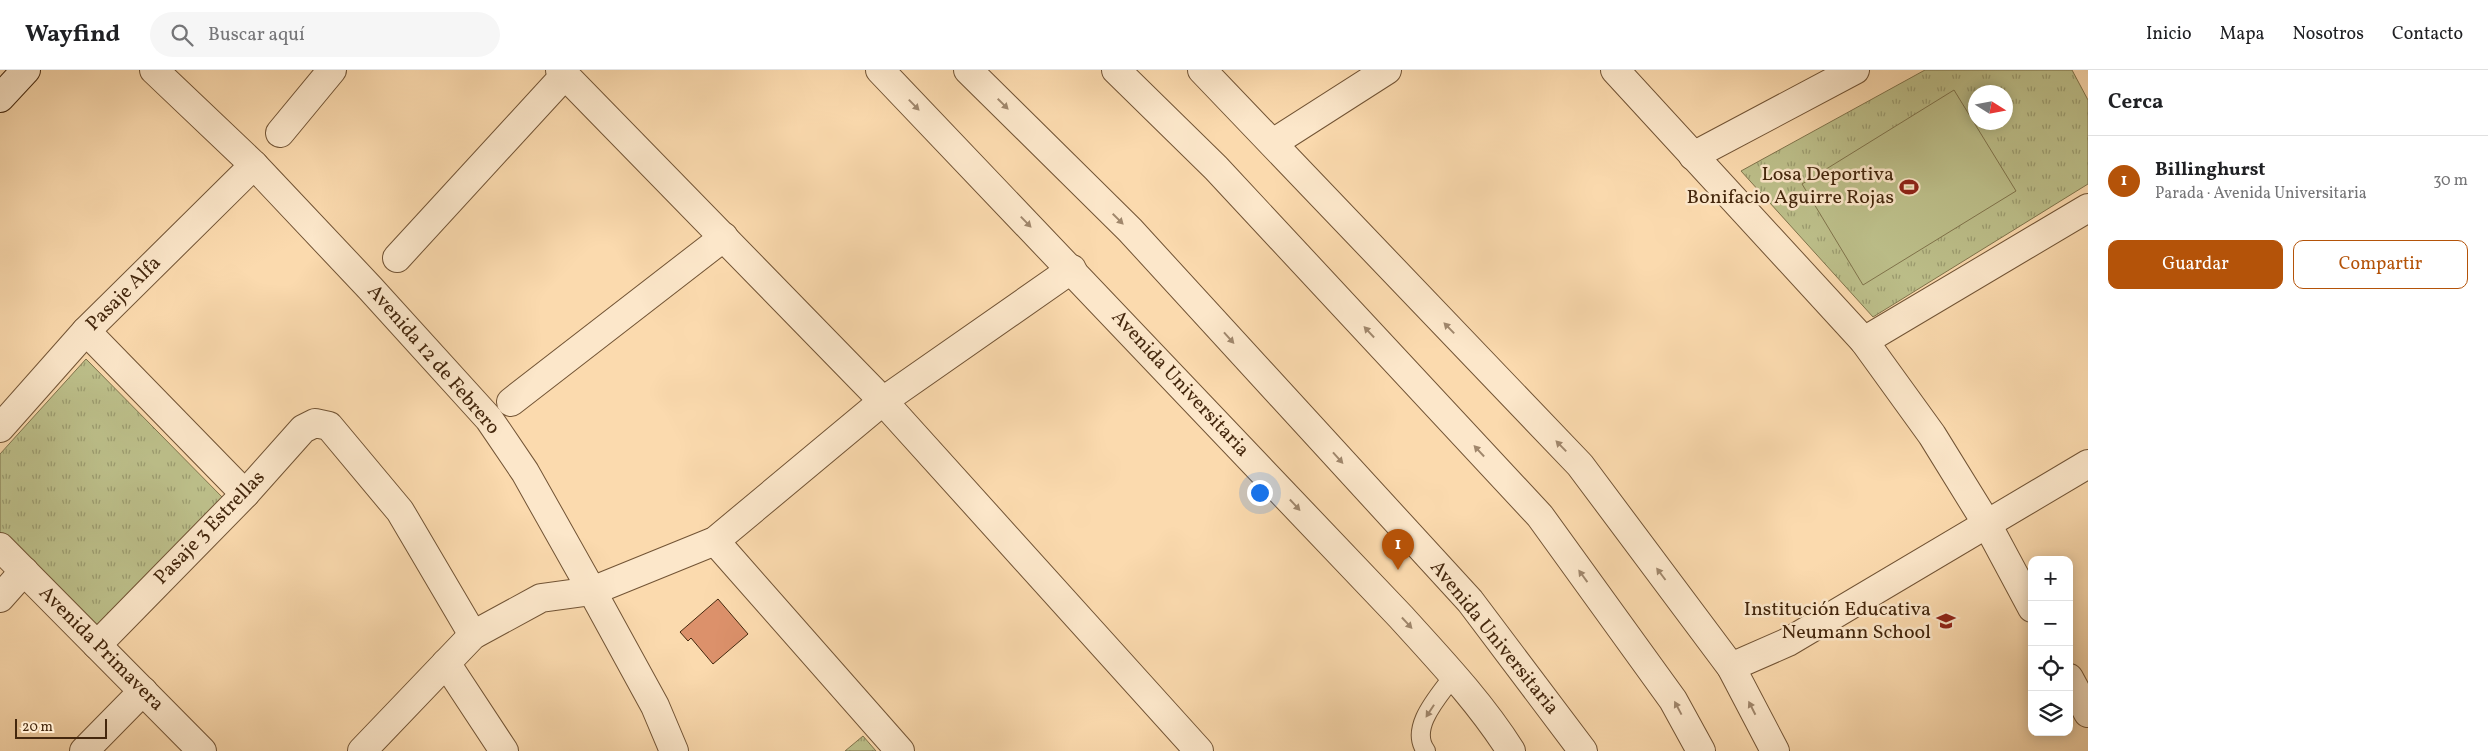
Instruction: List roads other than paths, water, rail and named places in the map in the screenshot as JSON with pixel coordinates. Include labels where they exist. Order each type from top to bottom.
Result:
[{"type":"street","points":[[0,98],[26,70]]},
{"type":"street","name":"Avenida 12 de Febrero","points":[[154,70],[254,165],[370,288],[489,419],[525,472],[592,591],[655,706],[674,751]]},
{"type":"street","points":[[280,133],[332,70]]},
{"type":"street","name":"Avenida Universitaria","points":[[880,70],[1072,270],[1454,675],[1495,726],[1511,751]]},
{"type":"street","name":"Avenida Universitaria","points":[[968,70],[1130,230],[1470,601],[1584,751]]},
{"type":"street","points":[[1116,70],[1216,168],[1540,516],[1673,700],[1701,751]]},
{"type":"street","points":[[1202,70],[1580,465],[1732,667],[1775,751]]},
{"type":"street","points":[[1273,143],[1387,70]]},
{"type":"street","points":[[1615,70],[1864,341],[1932,435],[1987,524],[2028,601]]},
{"type":"street","points":[[1693,156],[1856,70]]},
{"type":"street","points":[[397,258],[563,73],[883,401],[1199,751]]},
{"type":"street","name":"Pasaje Alfa","points":[[0,428],[86,332],[254,165]]},
{"type":"street","points":[[1864,341],[2088,208]]},
{"type":"street","points":[[511,402],[724,238]]},
{"type":"street","points":[[362,751],[473,635],[541,598],[592,591],[715,541],[883,401],[1072,270]]},
{"type":"street","points":[[86,332],[245,494]]},
{"type":"street","name":"Pasaje 3 Estrellas","points":[[97,645],[245,494],[303,429],[314,423],[329,426],[400,511],[473,635]]},
{"type":"street","points":[[1732,667],[1788,642],[2088,464]]},
{"type":"street","points":[[715,541],[900,751]]},
{"type":"street","name":"Avenida Primavera","points":[[0,547],[202,751]]},
{"type":"street","points":[[0,598],[24,571]]},
{"type":"street","points":[[446,663],[504,751]]},
{"type":"street","points":[[2073,685],[2088,712]]},
{"type":"street","points":[[84,751],[143,691]]},
{"type":"lane","points":[[1426,751],[1422,746],[1420,731],[1426,716],[1454,675]]},
{"type":"place","name":"Losa Deportiva Bonifacio Aguirre Rojas","points":[[1909,187]]},
{"type":"place","name":"Billinghurst","points":[[1398,570]]},
{"type":"place","name":"Institución Educativa Neumann School","points":[[1946,621]]}]
